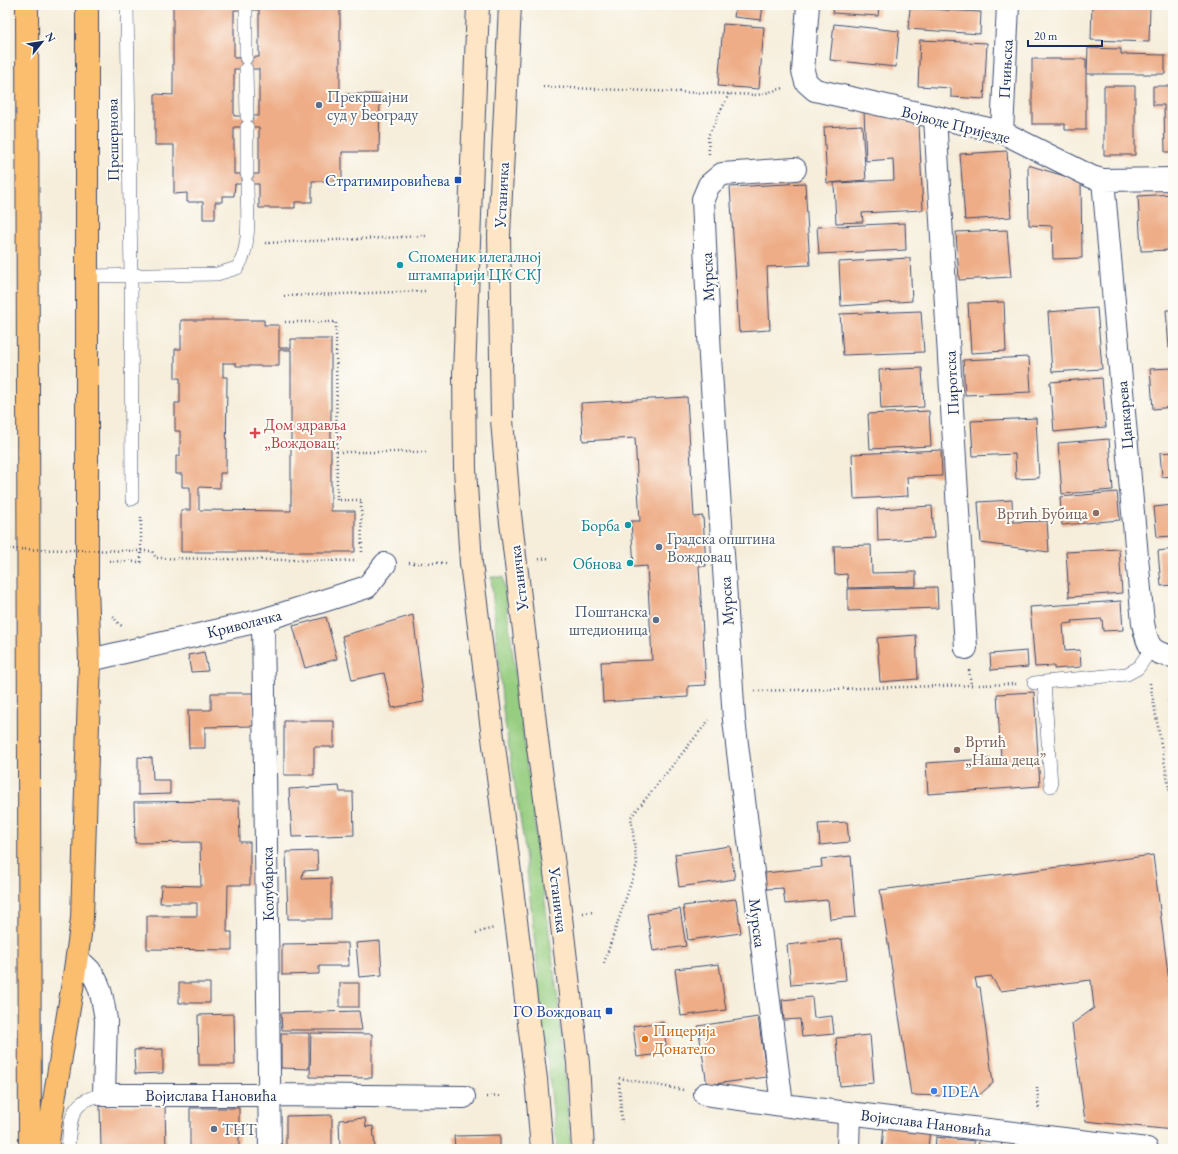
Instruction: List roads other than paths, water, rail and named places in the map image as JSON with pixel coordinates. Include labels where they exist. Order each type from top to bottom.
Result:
[{"type":"highway","points":[[27,5],[30,1149]]},
{"type":"highway","points":[[47,1149],[54,1096],[77,960],[82,918],[90,660],[87,588],[87,5]]},
{"type":"main road","name":"Устаничка","points":[[478,5],[464,374],[465,477],[471,563],[536,1079],[542,1149]]},
{"type":"main road","name":"Устаничка","points":[[510,5],[499,235],[502,420],[510,506],[538,747],[561,917],[578,1063],[583,1149]]},
{"type":"street","name":"Војводе Пријезде","points":[[808,5],[803,71],[806,82],[815,90],[1002,132],[1082,173],[1103,180],[1173,179]]},
{"type":"street","name":"Пчињска","points":[[1002,132],[1008,5]]},
{"type":"street","name":"Пиротска","points":[[936,117],[966,648]]},
{"type":"street","name":"Мурска","points":[[782,1105],[737,756],[710,357],[703,199],[709,185],[722,174],[795,169]]},
{"type":"street","name":"Цанкарева","points":[[1103,180],[1143,623],[1149,653]]},
{"type":"street","name":"Криволачка","points":[[90,660],[263,620],[367,587],[385,564]]},
{"type":"street","name":"Колубарска","points":[[263,620],[270,1149]]},
{"type":"street","points":[[1149,653],[1173,656]]},
{"type":"street","points":[[77,960],[93,972],[99,987],[106,1020],[104,1095]]},
{"type":"street","name":"Војислава Нановића","points":[[104,1095],[270,1094],[464,1097]]},
{"type":"street","name":"Војислава Нановића","points":[[705,1094],[782,1105],[849,1112],[1077,1145],[1147,1149]]},
{"type":"street","points":[[848,1149],[849,1112]]},
{"type":"lane","name":"Прешернова","points":[[126,5],[132,275],[132,499]]},
{"type":"lane","points":[[87,276],[217,274],[230,272],[237,268],[241,263],[247,243],[246,10]]},
{"type":"lane","points":[[1051,786],[1039,682],[1127,674],[1138,668],[1149,653]]},
{"type":"lane","points":[[68,1149],[73,1117],[76,1108],[87,1098],[104,1095]]},
{"type":"place","name":"Прекршајни суд у Београду","points":[[319,105]]},
{"type":"place","name":"Стратимировићева","points":[[458,180]]},
{"type":"place","name":"Споменик илегалној штампарији ЦК СКЈ","points":[[400,265]]},
{"type":"place","name":"Дом здравља „Вождовац”","points":[[255,433]]},
{"type":"place","name":"Вртић Бубица","points":[[1096,513]]},
{"type":"place","name":"Борба","points":[[628,525]]},
{"type":"place","name":"Градска општина Вождовац","points":[[659,547]]},
{"type":"place","name":"Обнова","points":[[630,563]]},
{"type":"place","name":"Поштанска штедионица","points":[[656,620]]},
{"type":"place","name":"Вртић „Наша деца”","points":[[957,750]]},
{"type":"place","name":"ГО Вождовац","points":[[609,1011]]},
{"type":"place","name":"Пицерија Донатело","points":[[645,1039]]},
{"type":"place","name":"IDEA","points":[[934,1091]]},
{"type":"place","name":"ТНТ","points":[[214,1129]]}]
